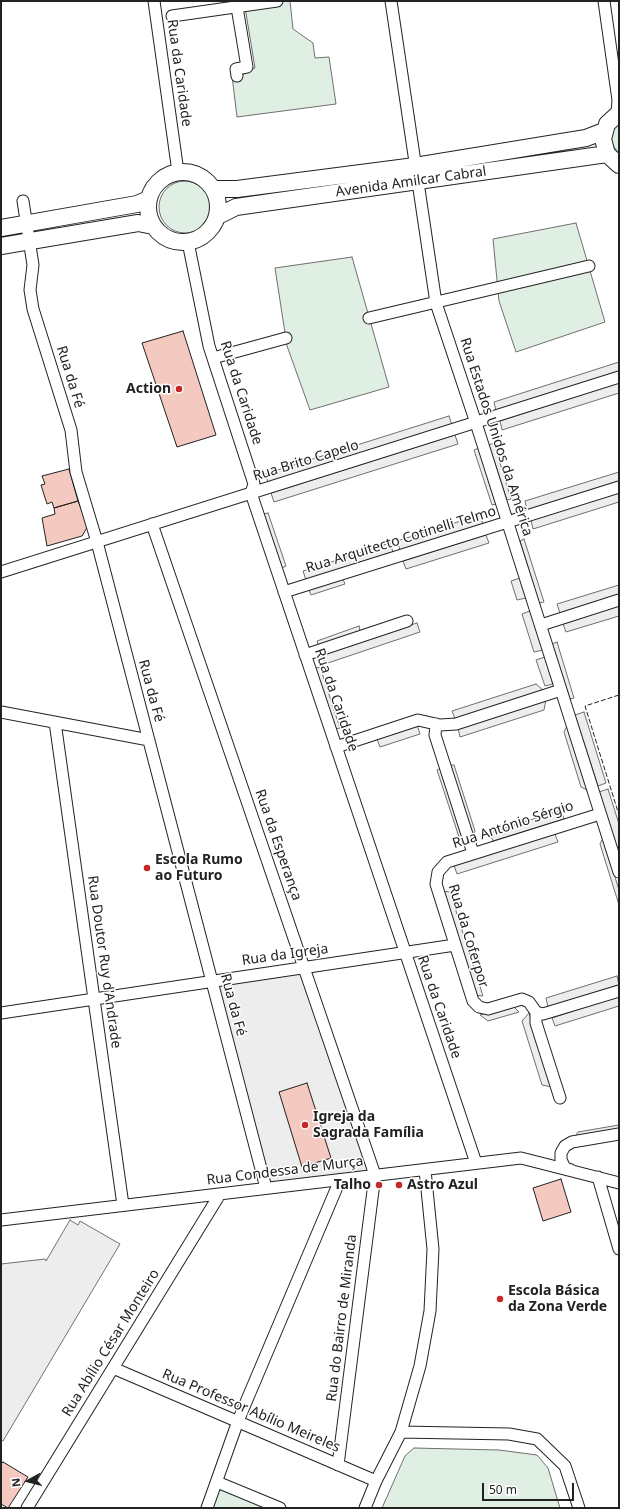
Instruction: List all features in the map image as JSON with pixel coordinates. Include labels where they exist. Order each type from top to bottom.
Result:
[{"type":"street","name":"Rua da Caridade","points":[[154,1],[178,172]]},
{"type":"street","points":[[172,16],[237,4],[277,1]]},
{"type":"street","name":"Rua Estados Unidos da América","points":[[390,1],[436,303],[508,522],[619,872]]},
{"type":"street","points":[[604,1],[618,100],[618,113],[606,124],[603,139],[607,154],[619,165]]},
{"type":"street","points":[[237,4],[247,67],[236,69],[237,76]]},
{"type":"street","name":"Avenida Amilcar Cabral","points":[[218,216],[236,207],[416,173],[586,138],[604,132]]},
{"type":"street","name":"Avenida Amilcar Cabral","points":[[214,189],[237,189],[607,154]]},
{"type":"street","points":[[178,172],[189,172],[199,175],[214,189],[218,202],[218,216],[214,226],[207,234],[188,242],[178,242],[168,239],[160,234],[153,226],[149,212],[149,199],[153,189],[168,175],[178,172]]},
{"type":"street","points":[[1,228],[137,204],[149,199]]},
{"type":"street","name":"Rua da Fé","points":[[23,201],[33,265],[30,290],[33,309],[71,430],[76,472],[97,542],[266,1188]]},
{"type":"street","points":[[1,246],[138,223],[153,226]]},
{"type":"street","name":"Rua da Caridade","points":[[188,242],[214,358],[254,484],[251,494],[476,1163]]},
{"type":"street","points":[[369,318],[589,266]]},
{"type":"street","points":[[214,358],[286,338]]},
{"type":"street","name":"Rua Brito Capelo","points":[[1,572],[619,377]]},
{"type":"street","name":"Rua Arquitecto Cotinelli Telmo","points":[[284,592],[619,487]]},
{"type":"street","name":"Rua da Esperança","points":[[152,524],[375,1175]]},
{"type":"street","points":[[541,625],[619,600]]},
{"type":"street","points":[[305,655],[407,621]]},
{"type":"street","points":[[336,748],[415,721],[424,720],[436,724],[456,724],[561,690]]},
{"type":"street","points":[[1,712],[149,740]]},
{"type":"street","name":"Rua Doutor Ruy d'Andrade","points":[[55,722],[123,1206]]},
{"type":"street","points":[[436,724],[435,735],[473,854]]},
{"type":"street","name":"Rua António Sérgio","points":[[438,872],[447,862],[600,814]]},
{"type":"street","name":"Rua da Coferpor","points":[[438,872],[436,878],[437,891],[473,1001],[479,1007],[488,1009],[522,999],[528,1002],[536,1012]]},
{"type":"street","name":"Rua da Igreja","points":[[1,1013],[455,945]]},
{"type":"street","points":[[560,1098],[536,1022],[536,1012],[547,1013],[619,991]]},
{"type":"street","points":[[571,1171],[565,1168],[561,1160],[561,1153],[565,1146],[572,1142],[619,1134]]},
{"type":"street","name":"Rua Condessa de Murça","points":[[1,1220],[521,1158],[619,1182]]},
{"type":"street","points":[[365,1508],[376,1481],[401,1432],[420,1366],[430,1311],[433,1249],[425,1170]]},
{"type":"street","name":"Rua do Bairro de Miranda","points":[[338,1465],[375,1175]]},
{"type":"street","points":[[598,1177],[619,1249]]},
{"type":"street","points":[[206,1508],[217,1482],[238,1421],[340,1180]]},
{"type":"street","name":"Rua Abílio César Monteiro","points":[[27,1508],[220,1194]]},
{"type":"street","name":"Rua Professor Abílio Meireles","points":[[113,1368],[376,1481]]},
{"type":"street","points":[[401,1432],[509,1434],[537,1439],[565,1466],[579,1508]]},
{"type":"street","points":[[217,1482],[280,1508]]},
{"type":"green space","points":[[244,1],[290,1],[293,29],[313,43],[315,58],[329,57],[336,104],[237,117],[232,76],[244,74],[244,70],[255,68]]},
{"type":"green space","points":[[619,120],[619,154],[612,144],[611,136],[612,129]]},
{"type":"green space","points":[[185,181],[195,183],[203,189],[209,197],[211,207],[209,217],[203,225],[195,231],[185,233],[175,231],[167,225],[161,217],[159,207],[161,197],[167,189],[175,183]]},
{"type":"green space","points":[[576,223],[605,322],[516,352],[499,301],[493,239]]},
{"type":"green space","points":[[352,257],[389,387],[310,410],[287,346],[275,268]]},
{"type":"green space","points":[[414,1448],[499,1450],[537,1455],[548,1468],[560,1508],[382,1508],[405,1456]]},
{"type":"green space","points":[[219,1487],[268,1508],[212,1508]]},
{"type":"shaded area","points":[[619,362],[619,372],[496,411],[494,402]]},
{"type":"shaded area","points":[[619,383],[619,393],[502,430],[500,421]]},
{"type":"shaded area","points":[[449,416],[452,425],[268,482],[265,474]]},
{"type":"shaded area","points":[[455,435],[458,444],[274,502],[271,493]]},
{"type":"shaded area","points":[[494,443],[511,499],[507,500],[489,445]]},
{"type":"shaded area","points":[[479,448],[496,504],[492,505],[474,450]]},
{"type":"shaded area","points":[[619,472],[619,481],[527,510],[525,501]]},
{"type":"shaded area","points":[[619,493],[619,502],[533,529],[531,520]]},
{"type":"shaded area","points":[[268,513],[286,566],[282,568],[264,514]]},
{"type":"shaded area","points":[[480,515],[483,524],[400,550],[397,541]]},
{"type":"shaded area","points":[[486,535],[489,543],[406,569],[403,561]]},
{"type":"shaded area","points":[[524,539],[544,602],[539,603],[520,541]]},
{"type":"shaded area","points":[[390,543],[393,552],[306,580],[303,571]]},
{"type":"shaded area","points":[[520,578],[526,598],[517,600],[511,581]]},
{"type":"shaded area","points":[[343,579],[345,584],[311,595],[309,590]]},
{"type":"shaded area","points":[[619,585],[619,595],[560,613],[557,604]]},
{"type":"shaded area","points":[[619,606],[619,616],[566,632],[563,624]]},
{"type":"shaded area","points":[[530,611],[543,650],[534,652],[522,614]]},
{"type":"shaded area","points":[[417,623],[420,632],[325,664],[322,655]]},
{"type":"shaded area","points":[[359,626],[360,631],[318,645],[317,641]]},
{"type":"shaded area","points":[[557,642],[574,698],[570,699],[552,644]]},
{"type":"shaded area","points":[[545,657],[553,684],[545,686],[536,660]]},
{"type":"shaded area","points":[[320,667],[340,728],[336,729],[315,668]]},
{"type":"shaded area","points":[[536,684],[544,691],[455,719],[452,711]]},
{"type":"shaded area","points":[[546,700],[544,710],[460,737],[458,728]]},
{"type":"shaded area","points":[[584,712],[606,783],[598,786],[575,715]]},
{"type":"shaded area","points":[[417,725],[420,734],[380,747],[377,739]]},
{"type":"shaded area","points":[[567,726],[587,790],[581,787],[564,732]]},
{"type":"shaded area","points":[[449,765],[454,765],[475,831],[472,837]]},
{"type":"shaded area","points":[[441,768],[464,839],[459,837],[437,770]]},
{"type":"shaded area","points":[[608,789],[619,824],[619,854],[599,792]]},
{"type":"shaded area","points":[[561,810],[564,819],[493,841],[490,833]]},
{"type":"shaded area","points":[[555,834],[558,842],[457,874],[454,865]]},
{"type":"shaded area","points":[[603,838],[619,890],[619,905],[600,844]]},
{"type":"shaded area","points":[[441,891],[450,892],[483,996],[474,995]]},
{"type":"shaded area","points":[[304,968],[375,1175],[266,1188],[211,981]]},
{"type":"shaded area","points":[[617,976],[619,985],[548,1007],[546,998]]},
{"type":"shaded area","points":[[619,996],[619,1006],[555,1026],[552,1018]]},
{"type":"shaded area","points":[[512,1005],[519,1012],[488,1021],[480,1015]]},
{"type":"shaded area","points":[[529,1013],[552,1087],[542,1085],[522,1021]]},
{"type":"shaded area","points":[[619,1125],[619,1130],[574,1138],[578,1132]]},
{"type":"shaded area","points":[[70,1220],[78,1225],[80,1221],[120,1244],[3,1441],[1,1440],[1,1264],[45,1259],[46,1261]]},
{"type":"building","name":"Action","points":[[183,331],[216,435],[177,447],[142,343]]},
{"type":"building","points":[[69,469],[78,501],[54,508],[52,502],[47,504],[41,485],[45,484],[42,476]]},
{"type":"building","points":[[78,501],[88,526],[82,536],[47,546],[42,518],[55,514],[54,508]]},
{"type":"building","name":"Igreja da Sagrada Família","points":[[307,1083],[331,1158],[302,1167],[279,1092]]},
{"type":"building","points":[[561,1179],[571,1212],[543,1221],[533,1188]]},
{"type":"building","points":[[3,1462],[28,1477],[8,1508],[1,1504],[1,1464]]},
{"type":"fence","points":[[619,695],[585,706],[619,815]]},
{"type":"place","name":"Action","points":[[179,389]]},
{"type":"place","name":"Escola Rumo ao Futuro","points":[[147,868]]},
{"type":"place","name":"Igreja da Sagrada Família","points":[[305,1125]]},
{"type":"place","name":"Talho","points":[[379,1185]]},
{"type":"place","name":"Astro Azul","points":[[399,1185]]},
{"type":"place","name":"Escola Básica da Zona Verde","points":[[500,1299]]}]
